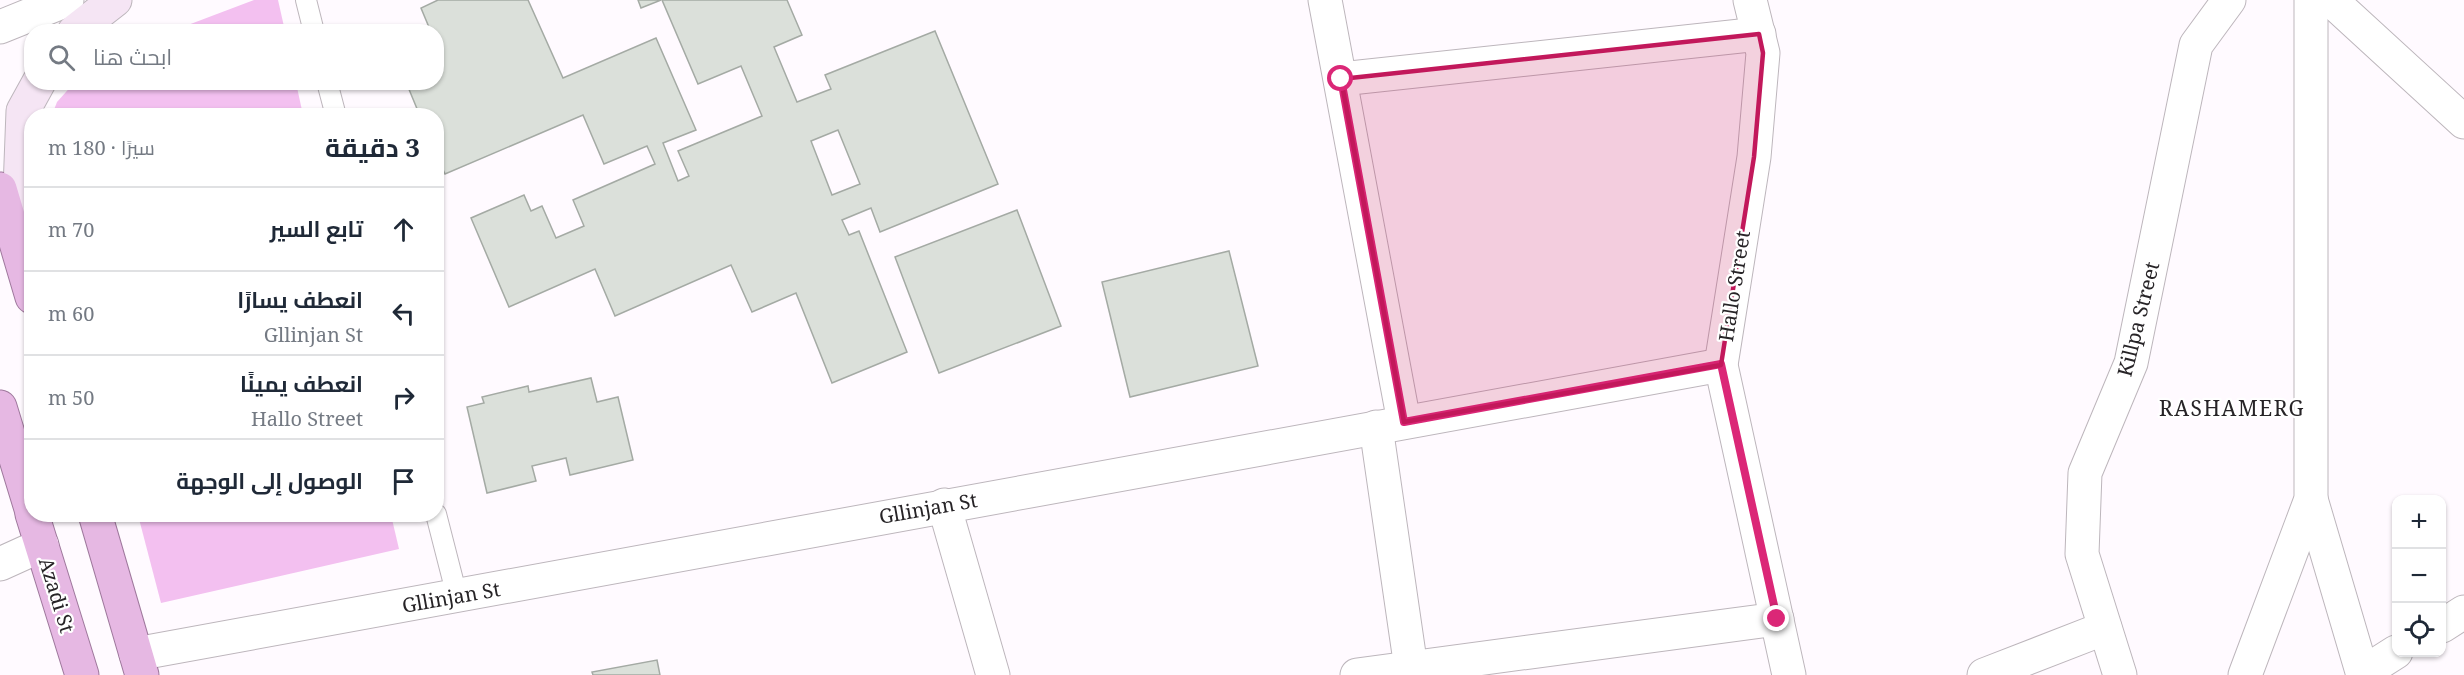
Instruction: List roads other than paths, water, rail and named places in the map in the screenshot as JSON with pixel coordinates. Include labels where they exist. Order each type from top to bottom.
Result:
[{"type":"highway","points":[[0,189],[24,270]]},
{"type":"highway","name":"Azadi St","points":[[0,407],[24,486]]},
{"type":"highway","name":"Azadi St","points":[[35,522],[82,675]]},
{"type":"highway","points":[[97,522],[139,664]]},
{"type":"main road","points":[[84,24],[115,0]]},
{"type":"main road","points":[[26,108],[35,90]]},
{"type":"main road","points":[[18,249],[24,111]]},
{"type":"street","points":[[0,27],[66,0]]},
{"type":"street","points":[[1325,0],[1341,79],[1390,425],[1411,668]]},
{"type":"street","name":"Hallo Street","points":[[1750,0],[1763,53],[1754,157],[1721,364],[1789,675]]},
{"type":"street","name":"Killpa Street","points":[[2120,675],[2082,554],[2085,473],[2131,363],[2196,45],[2229,0]]},
{"type":"street","points":[[2311,0],[2311,499],[2363,674],[2392,655]]},
{"type":"street","points":[[2331,0],[2464,122]]},
{"type":"street","points":[[1341,79],[1759,34]]},
{"type":"street","name":"Gllinjan St","points":[[139,664],[457,596],[1721,364]]},
{"type":"street","points":[[2245,675],[2311,499]]},
{"type":"street","points":[[944,505],[993,675]]},
{"type":"street","points":[[0,564],[42,545]]},
{"type":"street","points":[[2446,623],[2464,612]]},
{"type":"street","points":[[1357,675],[1777,619]]},
{"type":"street","points":[[1984,675],[2105,628]]},
{"type":"lane","points":[[306,0],[312,24]]},
{"type":"lane","points":[[329,90],[334,108]]},
{"type":"lane","points":[[438,522],[457,596]]},
{"type":"district","name":"RASHAMERG","points":[[2232,408]]}]
